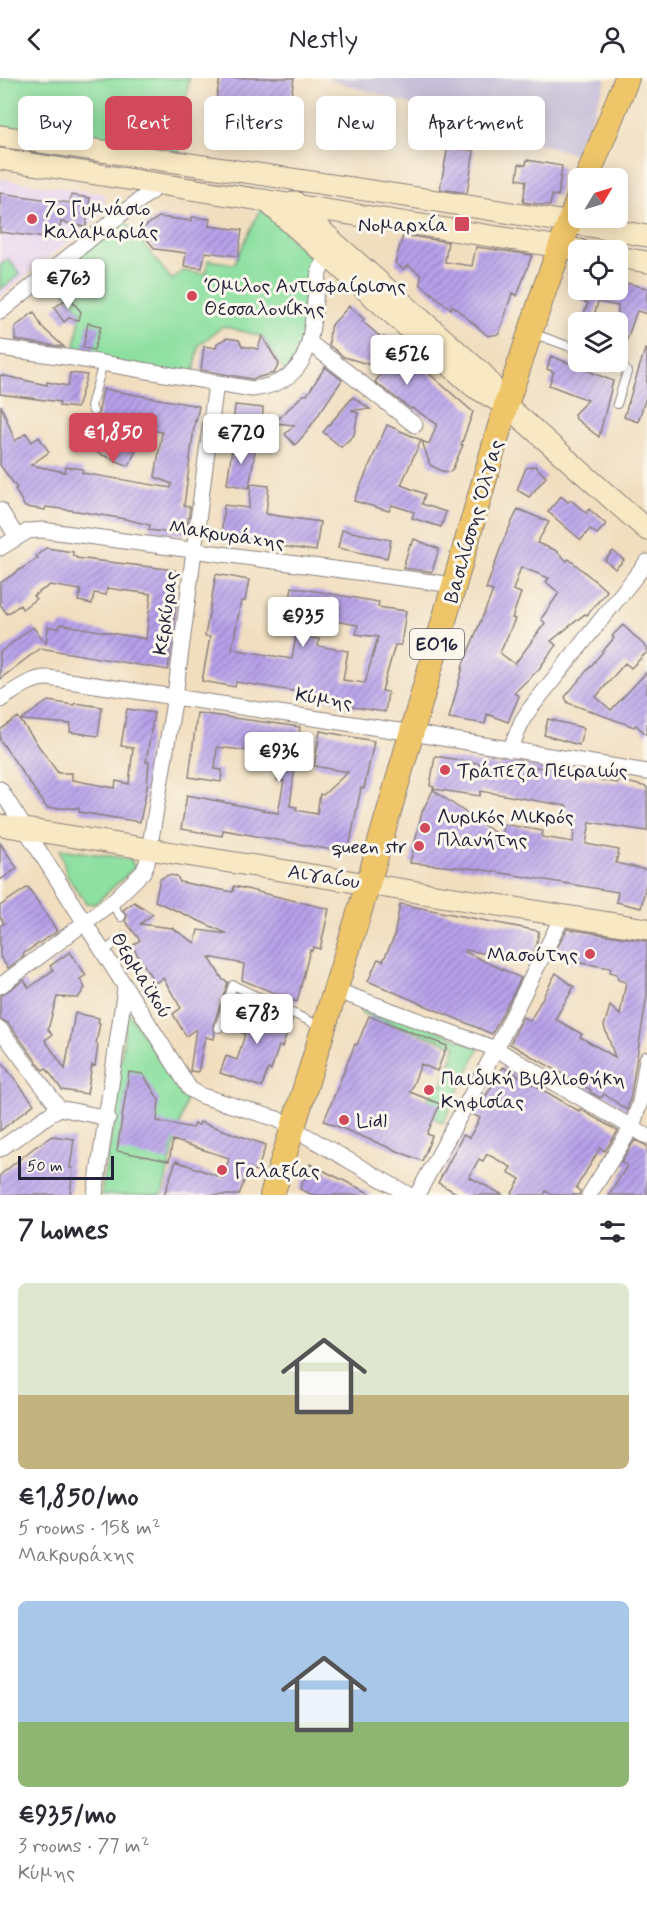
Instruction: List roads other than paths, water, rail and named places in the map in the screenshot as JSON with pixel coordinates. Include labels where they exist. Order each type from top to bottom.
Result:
[{"type":"main road","points":[[591,168],[627,78]]},
{"type":"main road","points":[[0,136],[568,222]]},
{"type":"main road","points":[[0,159],[568,249]]},
{"type":"main road","points":[[275,176],[298,206],[334,242],[483,374],[506,405],[647,530]]},
{"type":"main road","points":[[265,201],[474,387],[506,405]]},
{"type":"main road","points":[[603,228],[647,236]]},
{"type":"main road","name":"Βασιλίσσης Όλγας","points":[[368,884],[506,405],[530,333],[568,253]]},
{"type":"main road","points":[[628,259],[647,262]]},
{"type":"main road","name":"Αιγαίου","points":[[0,825],[647,929]]},
{"type":"main road","name":"ΕΟ16","points":[[272,1195],[368,884]]},
{"type":"street","points":[[0,312],[161,184]]},
{"type":"street","points":[[0,348],[252,389],[267,387],[288,378],[303,361],[310,343],[320,268],[328,258]]},
{"type":"street","points":[[310,343],[415,425]]},
{"type":"street","name":"Κερκύρας","points":[[0,986],[111,903],[143,872],[147,864],[175,696],[216,383]]},
{"type":"street","points":[[0,510],[17,537]]},
{"type":"street","name":"Μακρυράχης","points":[[0,548],[28,531],[42,530],[454,585]]},
{"type":"street","points":[[510,750],[522,721],[530,710],[647,562]]},
{"type":"street","name":"Κύμης","points":[[0,700],[30,682],[42,678],[175,696],[647,772]]},
{"type":"street","name":"Θερμαϊκού","points":[[0,789],[190,1089],[202,1096],[277,1119],[409,1195]]},
{"type":"street","points":[[417,1195],[496,1049],[563,915]]},
{"type":"street","points":[[95,1195],[108,1118],[125,988]]},
{"type":"street","points":[[335,990],[496,1049],[647,1136]]},
{"type":"street","points":[[0,1029],[59,1108],[108,1118]]},
{"type":"street","points":[[589,1195],[632,1127],[640,1102],[647,1059]]},
{"type":"street","points":[[0,1149],[59,1108]]},
{"type":"lane","points":[[530,333],[568,347]]},
{"type":"lane","points":[[93,411],[91,406],[103,363]]},
{"type":"lane","points":[[618,404],[627,372]]},
{"type":"lane","points":[[111,903],[121,917]]},
{"type":"lane","points":[[103,952],[125,936]]},
{"type":"lane","points":[[219,1028],[233,985],[323,1027]]},
{"type":"place","name":"7ο Γυμνάσιο Καλαμαριάς","points":[[32,219]]},
{"type":"place","name":"Νομαρχία","points":[[462,224]]},
{"type":"place","name":"Όμιλος Αντισφαίρισης Θεσσαλονίκης","points":[[192,296]]},
{"type":"place","name":"Τράπεζα Πειραιώς","points":[[445,770]]},
{"type":"place","name":"Λυρικός Μικρός Πλανήτης","points":[[425,828]]},
{"type":"place","name":"queen str","points":[[419,846]]},
{"type":"place","name":"Μασούτης","points":[[590,954]]},
{"type":"place","name":"Παιδική Βιβλιοθήκη Κηφισίας","points":[[429,1090]]},
{"type":"place","name":"Lidl","points":[[344,1120]]},
{"type":"place","name":"Γαλαξίας","points":[[222,1170]]}]
